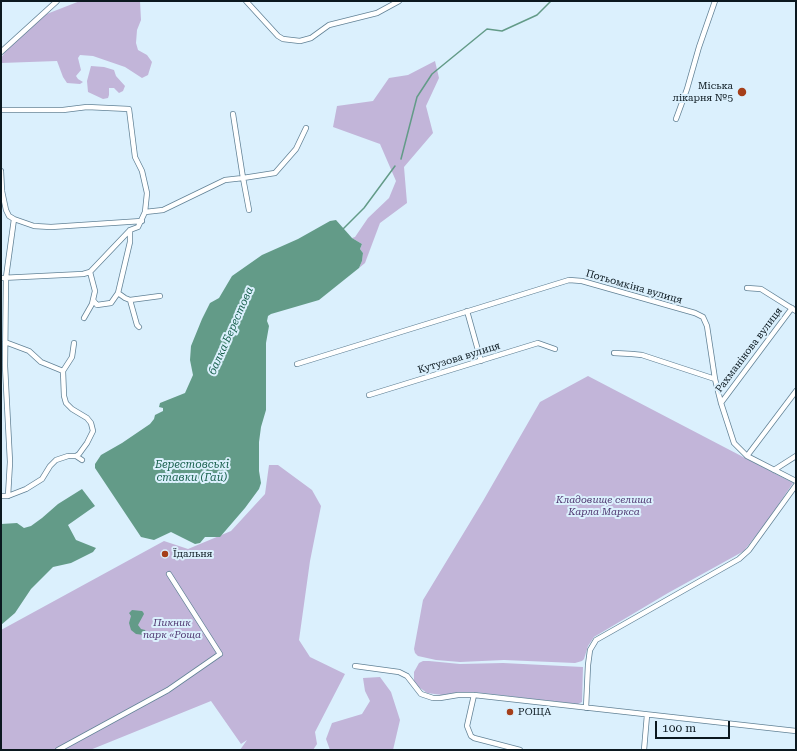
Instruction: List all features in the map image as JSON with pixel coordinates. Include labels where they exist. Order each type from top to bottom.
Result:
[{"type":"street","points":[[1,52],[56,1]]},
{"type":"street","points":[[246,1],[278,36],[283,39],[300,41],[311,38],[329,25],[377,13],[399,1]]},
{"type":"street","points":[[676,119],[715,1]]},
{"type":"street","points":[[1,110],[62,110],[86,107],[129,109],[135,157],[142,171],[147,193],[145,212],[138,227],[130,230],[90,272],[83,274],[4,277]]},
{"type":"street","points":[[233,114],[249,210]]},
{"type":"street","points":[[145,212],[163,210],[225,180],[275,173],[296,149],[306,128]]},
{"type":"street","points":[[1,171],[2,191],[6,210],[14,219],[34,226],[51,227],[142,221]]},
{"type":"street","points":[[8,496],[10,462],[4,277],[14,219]]},
{"type":"street","points":[[93,300],[97,305],[111,303],[118,293],[130,242],[130,230]]},
{"type":"street","points":[[84,318],[93,300],[95,291],[90,272]]},
{"type":"street","name":"Потьомкіна вулиця","points":[[297,364],[569,280],[582,281],[695,313],[703,317],[707,326],[720,404],[734,443],[747,456],[796,481]]},
{"type":"street","points":[[747,288],[761,289],[794,309]]},
{"type":"street","points":[[118,293],[130,300],[160,296]]},
{"type":"street","points":[[130,300],[137,325],[139,327]]},
{"type":"street","name":"Рахманінова вулиця","points":[[720,404],[794,309]]},
{"type":"street","points":[[467,311],[481,361]]},
{"type":"street","points":[[5,342],[29,351],[41,362],[63,371]]},
{"type":"street","points":[[74,343],[72,356],[63,371],[64,396],[66,403],[72,409],[87,418],[91,423],[92,431],[87,443],[76,456]]},
{"type":"street","name":"Кутузова вулиця","points":[[369,396],[538,343],[555,349]]},
{"type":"street","points":[[614,353],[642,355],[715,379]]},
{"type":"street","points":[[747,456],[796,391]]},
{"type":"street","points":[[1,496],[8,496],[26,488],[42,478],[56,460],[68,456],[76,456],[82,460]]},
{"type":"street","points":[[774,470],[796,456]]},
{"type":"street","points":[[586,708],[590,650],[596,640],[739,559],[749,550],[796,485]]},
{"type":"street","points":[[58,750],[168,690],[220,654],[169,574]]},
{"type":"street","points":[[355,666],[399,672],[407,676],[421,694],[433,698],[458,694],[474,695],[796,731]]},
{"type":"street","points":[[474,695],[467,726],[469,733],[474,738],[520,750]]},
{"type":"street","points":[[644,750],[647,715]]},
{"type":"green space","points":[[80,1],[140,1],[141,20],[137,30],[136,43],[138,50],[147,55],[152,62],[148,75],[142,78],[125,67],[93,56],[80,55],[78,58],[81,70],[76,76],[83,82],[80,84],[67,83],[57,61],[1,63],[1,58],[17,35],[39,17]]},
{"type":"green space","points":[[435,61],[439,78],[426,106],[433,133],[404,167],[407,203],[380,223],[365,263],[359,268],[363,253],[360,249],[362,244],[352,238],[355,237],[368,218],[389,198],[396,181],[380,144],[333,127],[337,106],[373,101],[389,78],[408,75]]},
{"type":"green space","points":[[91,66],[104,67],[114,70],[116,76],[125,86],[123,91],[119,93],[114,88],[109,88],[108,98],[103,99],[88,92],[87,81]]},
{"type":"green space","name":"Кладовище селища Карла Маркса","points":[[588,376],[793,483],[768,520],[744,551],[668,593],[594,637],[588,646],[582,661],[575,663],[504,660],[460,662],[436,660],[418,656],[414,649],[423,600],[483,501],[540,402]]},
{"type":"green space","name":"Пикник парк «Роща","points":[[269,465],[278,465],[312,490],[321,506],[310,561],[299,640],[310,657],[345,674],[315,732],[317,744],[313,750],[240,750],[247,740],[241,744],[211,701],[90,750],[1,750],[1,630],[164,541],[188,549],[231,531],[265,494]]},
{"type":"green space","points":[[423,661],[460,664],[503,663],[583,667],[582,702],[578,704],[474,692],[459,692],[442,695],[427,693],[416,685],[414,681],[414,672],[419,663]]},
{"type":"green space","points":[[380,677],[391,692],[400,720],[393,750],[330,750],[326,739],[332,723],[362,714],[370,701],[365,691],[363,678]]},
{"type":"water","name":"Берестовські ставки (Гай)","points":[[336,220],[352,238],[362,244],[360,249],[363,253],[362,261],[359,268],[319,300],[268,316],[267,321],[269,326],[266,343],[266,410],[261,427],[259,442],[259,471],[261,483],[259,489],[220,537],[205,537],[200,543],[195,544],[171,532],[154,540],[141,537],[95,468],[95,464],[101,455],[150,424],[155,415],[163,411],[163,408],[159,407],[160,403],[185,393],[193,375],[190,360],[191,346],[210,303],[219,298],[232,276],[262,255],[298,239],[330,221]]},
{"type":"water","points":[[82,489],[95,506],[68,525],[76,540],[96,548],[93,552],[71,563],[53,567],[31,589],[15,613],[1,625],[1,524],[17,523],[24,528],[31,526],[58,504]]},
{"type":"water","points":[[132,610],[142,611],[144,614],[138,625],[141,629],[145,630],[146,632],[144,635],[136,634],[131,630],[129,623],[131,616],[129,613]]},
{"type":"waterway","name":"балка Берестова","points":[[401,159],[417,97],[432,74],[487,29],[502,31],[537,15],[551,1]]},
{"type":"waterway","name":"балка Берестова","points":[[343,229],[364,208],[395,166]]},
{"type":"place","name":"Міська лікарня №5","points":[[742,92]]},
{"type":"place","name":"Їдальня","points":[[165,554]]},
{"type":"place","name":"РОЩА","points":[[510,712]]}]
